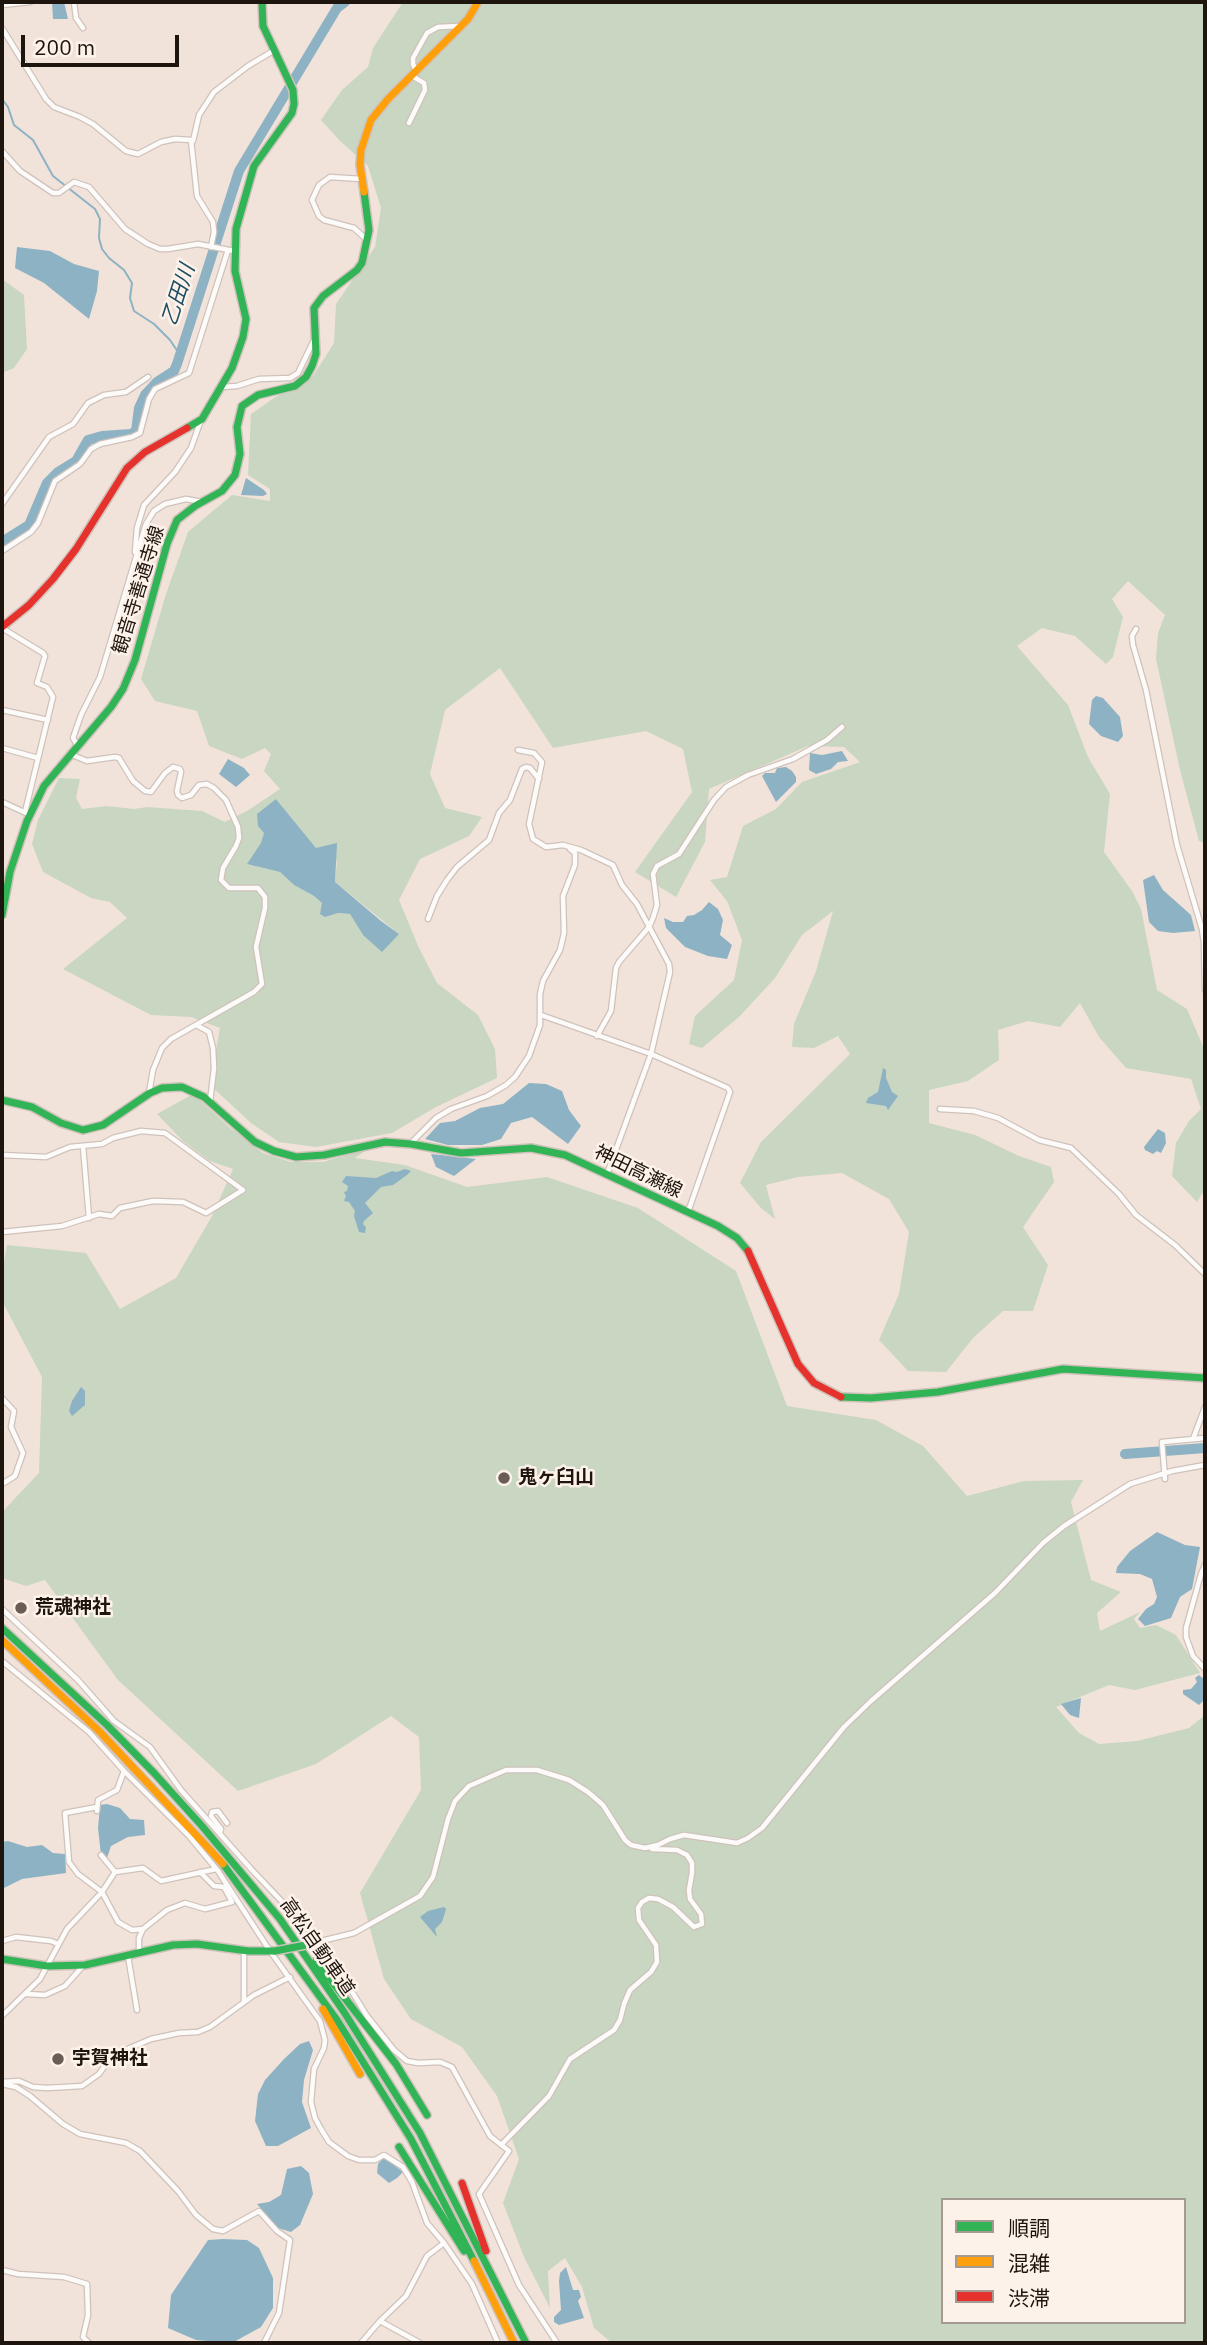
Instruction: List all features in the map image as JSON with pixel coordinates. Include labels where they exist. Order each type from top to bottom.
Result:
[{"type":"main road","points":[[2,628],[29,605],[53,579],[76,549],[127,468],[145,452],[202,419],[236,358],[246,319],[231,251],[236,229],[254,166],[292,113],[295,104],[293,90],[263,26],[262,2]]},
{"type":"main road","name":"観音寺善通寺線","points":[[2,915],[5,888],[27,813],[44,786],[123,689],[135,660],[167,544],[177,520],[222,491],[235,475],[240,454],[237,427],[242,406],[258,395],[286,389],[302,381],[316,354],[314,308],[323,296],[357,270],[362,263],[369,230],[361,150],[367,128],[377,112],[461,26],[478,2]]},
{"type":"main road","name":"神田高瀬線","points":[[2,1100],[20,1102],[61,1123],[83,1130],[103,1125],[162,1088],[182,1087],[193,1090],[210,1102],[255,1142],[285,1154],[308,1157],[384,1142],[473,1154],[543,1149],[565,1155],[728,1232],[745,1246],[798,1364],[814,1383],[834,1395],[846,1398],[937,1392],[1063,1369],[1205,1378]]},
{"type":"main road","name":"高松自動車道","points":[[2,1628],[136,1754],[257,1890],[309,1960],[420,2133],[526,2343]]},
{"type":"main road","name":"高松自動車道","points":[[2,1640],[100,1732],[195,1832],[248,1896],[362,2057],[411,2139],[452,2215],[514,2343]]},
{"type":"main road","points":[[257,1890],[353,2006],[396,2064],[427,2115]]},
{"type":"main road","points":[[2,1959],[47,1966],[85,1965],[173,1945],[197,1944],[273,1951],[317,1942]]},
{"type":"main road","points":[[302,1972],[360,2074]]},
{"type":"main road","points":[[399,2147],[470,2261],[509,2332]]},
{"type":"main road","points":[[462,2183],[497,2283]]},
{"type":"street","points":[[2,5],[30,2]]},
{"type":"street","points":[[74,2],[76,18],[83,28]]},
{"type":"street","points":[[409,123],[425,90],[424,83],[414,73],[413,58],[427,33],[438,27],[461,26]]},
{"type":"street","points":[[2,29],[46,99],[54,107],[93,124],[126,151],[138,155],[161,142],[175,139],[193,141],[199,115],[214,92],[273,51]]},
{"type":"street","points":[[191,140],[197,196],[213,222],[211,247]]},
{"type":"street","points":[[2,151],[20,171],[53,193],[59,193],[74,182],[89,187],[125,229],[148,244],[160,249],[198,244],[231,251],[189,373],[155,388],[140,433],[91,449],[80,464],[55,481],[38,523],[31,532],[2,551]]},
{"type":"street","points":[[362,179],[330,177],[319,185],[312,200],[319,216],[324,220],[354,228],[367,242]]},
{"type":"street","points":[[221,387],[237,386],[259,379],[290,379],[298,373],[315,339]]},
{"type":"street","points":[[2,504],[49,437],[73,424],[88,403],[104,395],[126,392],[148,377]]},
{"type":"street","points":[[135,560],[137,528],[144,505],[175,472],[191,448],[202,419]]},
{"type":"street","points":[[77,745],[73,738],[80,715],[100,677],[146,524],[154,511],[175,501],[186,499],[202,502]]},
{"type":"street","points":[[2,628],[45,656],[37,681],[47,687],[52,697],[27,813],[2,802]]},
{"type":"street","points":[[1136,629],[1132,636],[1133,645],[1146,690],[1177,845],[1202,929],[1205,990]]},
{"type":"street","points":[[2,710],[48,720]]},
{"type":"street","points":[[597,1036],[611,1011],[616,968],[649,927],[657,905],[653,874],[657,866],[679,854],[714,800],[726,787],[748,775],[793,759],[827,740],[842,727]]},
{"type":"street","points":[[2,748],[38,758]]},
{"type":"street","points":[[518,750],[531,751],[542,762],[531,809],[530,833],[533,839],[546,847],[563,845],[581,850],[612,865],[622,885],[637,904],[669,964],[670,972],[651,1054],[607,1174]]},
{"type":"street","points":[[69,754],[87,761],[119,758],[140,788],[151,792],[169,769],[177,768],[181,772],[177,795],[186,798],[199,785],[207,784],[214,788],[226,800],[235,817],[239,838],[223,869],[221,880],[229,888],[258,888],[265,897],[256,947],[262,984],[254,992],[171,1039],[162,1048],[153,1070],[149,1094]]},
{"type":"street","points":[[428,919],[437,896],[457,867],[489,840],[499,813],[510,800],[522,769],[530,768],[540,779]]},
{"type":"street","points":[[411,1144],[436,1118],[487,1096],[515,1077],[532,1049],[541,1015],[540,994],[543,981],[560,950],[564,933],[563,897],[575,865],[575,853],[563,845]]},
{"type":"street","points":[[2,866],[10,872]]},
{"type":"street","points":[[541,1015],[651,1054],[728,1088],[730,1092],[688,1213]]},
{"type":"street","points":[[194,1027],[206,1029],[211,1036],[214,1068],[210,1102]]},
{"type":"street","points":[[940,1110],[974,1111],[998,1118],[1039,1140],[1071,1148],[1136,1214],[1175,1245],[1205,1274]]},
{"type":"street","points":[[2,1155],[46,1157],[70,1147],[102,1144],[113,1138],[141,1131],[165,1133],[243,1190],[206,1213],[183,1202],[153,1201],[120,1208],[112,1216],[99,1214],[62,1226],[2,1232]]},
{"type":"street","points":[[83,1146],[89,1218]]},
{"type":"street","points":[[2,1398],[15,1410],[11,1427],[23,1453],[15,1476],[2,1484]]},
{"type":"street","points":[[1193,1438],[1205,1407]]},
{"type":"street","points":[[1165,1476],[1162,1442],[1205,1438]]},
{"type":"street","points":[[645,1848],[684,1835],[737,1843],[762,1828],[844,1727],[995,1592],[1043,1543],[1113,1493],[1148,1477],[1165,1476],[1205,1465]]},
{"type":"street","points":[[1205,1565],[1186,1628],[1186,1637],[1193,1656],[1205,1669]]},
{"type":"street","points":[[2,1609],[5,1617],[78,1680],[114,1721],[150,1747],[181,1790],[317,1942],[338,1969],[367,2016],[394,2050],[407,2061],[440,2062],[452,2067],[490,2136],[509,2151],[479,2194],[519,2285],[557,2343]]},
{"type":"street","points":[[2,1661],[72,1716],[188,1836],[216,1868],[226,1887],[232,1902],[205,1909],[185,1903],[167,1910],[143,1929],[139,1938],[139,1953]]},
{"type":"street","points":[[317,1942],[354,1933],[420,1896],[433,1877],[455,1801],[480,1779],[506,1770],[537,1770],[569,1780],[603,1805],[631,1845],[677,1850],[687,1855],[692,1863],[690,1899],[701,1913],[702,1924],[694,1927],[673,1907],[657,1899],[649,1898],[642,1902],[638,1908],[639,1920],[656,1945],[657,1962],[651,1972],[631,1990],[614,2030],[570,2059],[549,2096],[501,2145]]},
{"type":"street","points":[[124,1771],[117,1790],[97,1800],[97,1809],[65,1813],[69,1862],[78,1874],[102,1892],[118,1922],[132,1930],[143,1929]]},
{"type":"street","points":[[220,1833],[221,1829],[212,1812],[218,1811],[227,1823]]},
{"type":"street","points":[[102,1856],[115,1872]]},
{"type":"street","points":[[2,2016],[40,1979],[67,1929],[102,1892],[115,1872],[144,1868],[161,1881],[216,1868]]},
{"type":"street","points":[[200,1872],[214,1886],[226,1887],[316,2014],[323,2029],[324,2048],[314,2070],[311,2086],[313,2110],[329,2142],[348,2156],[359,2160],[375,2160],[384,2155],[403,2168],[412,2182],[427,2223],[472,2284],[498,2343]]},
{"type":"street","points":[[2,1941],[16,1937],[58,1944]]},
{"type":"street","points":[[244,1950],[244,2002]]},
{"type":"street","points":[[128,1956],[137,2010]]},
{"type":"street","points":[[25,1994],[45,1995],[65,1986],[85,1965]]},
{"type":"street","points":[[2,2083],[19,2081],[33,2087],[47,2088],[82,2086],[99,2074],[109,2060],[130,2048],[151,2039],[198,2032],[210,2027],[244,2002],[290,1977]]},
{"type":"street","points":[[2,2083],[30,2095],[63,2124],[80,2134],[125,2143],[140,2151],[178,2191],[196,2215],[213,2229],[223,2231],[259,2211],[277,2231],[290,2240],[279,2313],[264,2343]]},
{"type":"street","points":[[361,2343],[407,2296],[427,2256],[444,2243]]},
{"type":"street","points":[[2,2270],[18,2274],[64,2277],[87,2284],[88,2315],[83,2337],[89,2343]]},
{"type":"street","points":[[380,2321],[419,2343]]},
{"type":"green space","points":[[403,2],[1205,2],[1205,843],[1199,841],[1180,770],[1156,659],[1158,633],[1165,615],[1128,581],[1112,599],[1123,617],[1113,657],[1106,664],[1075,636],[1042,628],[1017,646],[1068,705],[1088,757],[1110,794],[1104,852],[1132,891],[1141,909],[1157,990],[1187,1009],[1205,1051],[1205,1189],[1197,1202],[1172,1176],[1176,1143],[1189,1121],[1201,1109],[1191,1079],[1126,1068],[1099,1037],[1080,1003],[1060,1027],[1028,1021],[998,1030],[999,1060],[968,1081],[929,1090],[929,1123],[975,1135],[1019,1156],[1051,1167],[1054,1182],[1023,1227],[1048,1265],[1033,1311],[1003,1311],[973,1338],[946,1372],[908,1371],[879,1340],[899,1294],[909,1232],[889,1199],[842,1173],[798,1177],[766,1185],[775,1219],[761,1208],[740,1183],[761,1142],[850,1054],[838,1036],[814,1048],[792,1047],[794,1024],[816,971],[833,911],[802,935],[775,978],[740,1016],[702,1048],[689,1044],[695,1016],[734,980],[742,940],[727,901],[710,880],[727,877],[743,826],[776,809],[802,782],[860,762],[844,747],[808,746],[709,789],[705,842],[676,897],[635,872],[692,792],[683,749],[646,731],[553,748],[500,668],[445,710],[430,774],[445,808],[482,817],[469,836],[420,859],[399,900],[437,983],[478,1015],[495,1049],[497,1078],[436,1107],[392,1133],[316,1147],[279,1142],[251,1123],[210,1085],[220,1028],[191,1017],[151,1015],[63,969],[127,918],[110,902],[91,898],[43,872],[32,844],[38,820],[59,778],[80,779],[76,798],[82,809],[106,806],[202,811],[225,822],[280,789],[264,771],[271,754],[265,748],[242,759],[209,746],[197,711],[155,701],[141,679],[188,532],[232,495],[270,501],[270,489],[248,475],[251,414],[313,376],[334,343],[336,304],[375,247],[381,208],[368,166],[321,120],[342,90],[368,67],[373,48]],"holes":[[[276,799],[316,848],[337,861],[335,882],[399,934],[363,935],[350,914],[338,913],[325,917],[322,903],[294,885],[280,872],[248,864],[262,843],[264,833],[259,826]]]},
{"type":"green space","points":[[2,279],[24,295],[27,349],[14,368],[2,373]]},
{"type":"green space","points":[[193,1094],[263,1153],[291,1162],[323,1162],[369,1148],[355,1158],[405,1165],[467,1187],[547,1177],[638,1208],[736,1271],[787,1406],[876,1420],[923,1446],[967,1496],[1024,1481],[1083,1480],[1071,1502],[1091,1580],[1121,1592],[1097,1613],[1100,1631],[1140,1612],[1134,1619],[1140,1628],[1156,1625],[1176,1635],[1200,1673],[1135,1690],[1109,1685],[1056,1707],[1079,1733],[1099,1744],[1137,1741],[1189,1728],[1205,1715],[1205,2343],[612,2343],[594,2328],[582,2287],[565,2258],[548,2271],[550,2308],[524,2257],[503,2203],[519,2159],[497,2096],[462,2047],[411,2019],[384,1979],[360,1893],[421,1790],[419,1737],[391,1716],[316,1764],[238,1791],[118,1680],[45,1580],[26,1586],[2,1578],[2,1512],[39,1473],[42,1377],[2,1301],[2,1273],[7,1245],[86,1253],[120,1309],[176,1278],[212,1216],[233,1169],[210,1161],[183,1141],[157,1114]]},
{"type":"water","points":[[52,2],[64,2],[68,19],[53,19]]},
{"type":"water","points":[[17,247],[50,251],[74,264],[99,271],[97,291],[89,319],[44,283],[15,268]]},
{"type":"water","points":[[246,478],[264,490],[267,494],[241,495]]},
{"type":"water","points":[[1096,696],[1103,698],[1120,717],[1123,736],[1118,742],[1101,736],[1089,724],[1092,700]]},
{"type":"water","points":[[842,751],[848,761],[838,762],[831,769],[816,774],[809,770],[810,753],[822,755]]},
{"type":"water","points":[[228,759],[244,768],[250,775],[236,787],[219,774]]},
{"type":"water","points":[[786,767],[796,777],[796,782],[776,802],[762,776],[765,773],[775,773],[777,768]]},
{"type":"water","points":[[276,799],[316,848],[337,843],[335,882],[399,934],[382,952],[363,935],[350,914],[338,913],[325,917],[320,914],[322,903],[294,885],[280,872],[247,864],[261,843],[264,833],[258,826],[257,814]]},
{"type":"water","points":[[1154,875],[1163,890],[1191,915],[1195,931],[1158,931],[1149,922],[1143,880]]},
{"type":"water","points":[[709,902],[718,909],[723,920],[720,935],[732,945],[727,959],[708,956],[685,947],[666,928],[664,918],[683,922],[687,916],[702,910]]},
{"type":"water","points":[[883,1068],[886,1070],[886,1078],[892,1092],[898,1096],[888,1110],[886,1106],[866,1103],[868,1098],[878,1092]]},
{"type":"water","points":[[529,1083],[546,1084],[562,1091],[569,1110],[581,1126],[568,1144],[532,1117],[511,1123],[501,1139],[482,1145],[448,1145],[425,1139],[440,1123],[455,1121],[480,1108],[503,1104]]},
{"type":"water","points":[[1158,1129],[1165,1133],[1166,1143],[1161,1153],[1157,1151],[1153,1154],[1144,1147]]},
{"type":"water","points":[[431,1154],[476,1159],[454,1176],[436,1167]]},
{"type":"water","points":[[405,1169],[411,1171],[393,1185],[381,1187],[365,1203],[373,1213],[364,1221],[365,1233],[359,1232],[355,1211],[349,1202],[344,1201],[344,1192],[348,1186],[342,1182],[346,1176],[376,1178]]},
{"type":"water","points":[[81,1387],[85,1391],[85,1405],[72,1416],[69,1411],[72,1401]]},
{"type":"water","points":[[1157,1532],[1185,1545],[1200,1547],[1192,1589],[1180,1597],[1171,1618],[1145,1626],[1138,1619],[1154,1604],[1157,1597],[1152,1579],[1140,1574],[1116,1573],[1117,1567],[1130,1551]]},
{"type":"water","points":[[1199,1675],[1205,1680],[1205,1699],[1199,1705],[1183,1694],[1183,1690],[1191,1689]]},
{"type":"water","points":[[1081,1698],[1079,1718],[1070,1715],[1061,1704]]},
{"type":"water","points":[[100,1805],[120,1808],[130,1819],[144,1820],[145,1835],[128,1837],[111,1846],[107,1858],[101,1855],[98,1828]]},
{"type":"water","points":[[8,1841],[27,1847],[42,1845],[53,1853],[65,1854],[66,1873],[22,1879],[2,1889],[2,1842]]},
{"type":"water","points":[[444,1907],[446,1909],[442,1922],[435,1929],[437,1937],[420,1917],[428,1911]]},
{"type":"water","points":[[309,2041],[313,2050],[304,2080],[302,2102],[311,2128],[278,2146],[266,2146],[255,2121],[258,2094],[265,2080],[284,2059],[300,2044]]},
{"type":"water","points":[[384,2157],[403,2172],[389,2183],[377,2173],[378,2164]]},
{"type":"water","points":[[301,2166],[309,2173],[313,2194],[300,2225],[291,2232],[278,2228],[257,2204],[269,2202],[281,2195],[287,2169]]},
{"type":"water","points":[[208,2240],[247,2240],[259,2248],[273,2278],[273,2308],[261,2327],[232,2343],[196,2340],[168,2328],[171,2295]]},
{"type":"water","points":[[566,2267],[573,2290],[579,2290],[581,2297],[578,2301],[584,2318],[559,2325],[554,2322],[554,2317],[561,2310],[559,2281],[560,2273]]},
{"type":"waterway","name":"乙田川","points":[[2,542],[29,525],[47,483],[58,472],[76,461],[88,440],[136,431],[139,408],[145,395],[157,382],[174,371],[177,364],[239,171],[337,8],[345,2]]},
{"type":"waterway","points":[[2,99],[14,125],[33,140],[53,176],[95,209],[100,219],[99,238],[102,249],[124,270],[132,283],[130,298],[134,311],[154,324],[170,340],[178,352],[178,360]]},
{"type":"waterway","points":[[1125,1454],[1205,1448]]},
{"type":"traffic: fast","points":[[187,428],[202,419],[232,368],[243,337],[246,319],[235,271],[236,229],[254,166],[292,113],[294,104],[293,90],[263,26],[262,2]]},
{"type":"traffic: fast","points":[[2,915],[10,872],[27,821],[44,786],[123,689],[135,660],[167,544],[177,520],[222,491],[235,475],[240,454],[237,427],[242,406],[258,395],[295,386],[306,377],[312,366],[316,354],[314,308],[323,296],[357,270],[362,263],[369,230],[364,192]]},
{"type":"traffic: fast","points":[[2,1100],[32,1107],[61,1123],[83,1130],[103,1125],[150,1093],[162,1088],[182,1087],[204,1097],[255,1142],[296,1157],[324,1155],[385,1142],[461,1153],[531,1148],[565,1155],[718,1226],[737,1238],[748,1251]]},
{"type":"traffic: fast","points":[[841,1397],[871,1398],[938,1392],[1063,1369],[1205,1378]]},
{"type":"traffic: fast","points":[[2,1628],[107,1725],[155,1774],[280,1919],[344,2012],[420,2133],[526,2343]]},
{"type":"traffic: fast","points":[[223,1864],[337,2020],[411,2139],[474,2261]]},
{"type":"traffic: fast","points":[[275,1951],[316,1943]]},
{"type":"traffic: fast","points":[[2,1959],[47,1966],[85,1965],[173,1945],[197,1944],[248,1951],[275,1951]]},
{"type":"traffic: fast","points":[[316,1961],[396,2064],[427,2115]]},
{"type":"traffic: fast","points":[[399,2147],[464,2251]]},
{"type":"traffic: slow","points":[[364,192],[361,150],[371,120],[388,99],[468,19],[478,2]]},
{"type":"traffic: slow","points":[[2,1640],[100,1732],[223,1864]]},
{"type":"traffic: slow","points":[[323,2009],[360,2074]]},
{"type":"traffic: slow","points":[[474,2261],[514,2343]]},
{"type":"traffic: jam","points":[[2,627],[29,605],[53,579],[76,549],[127,468],[145,452],[187,428]]},
{"type":"traffic: jam","points":[[748,1251],[798,1364],[814,1383],[841,1397]]},
{"type":"traffic: jam","points":[[462,2183],[486,2251]]},
{"type":"place","name":"鬼ヶ臼山","points":[[504,1478]]},
{"type":"place","name":"荒魂神社","points":[[21,1608]]},
{"type":"place","name":"宇賀神社","points":[[58,2059]]}]
